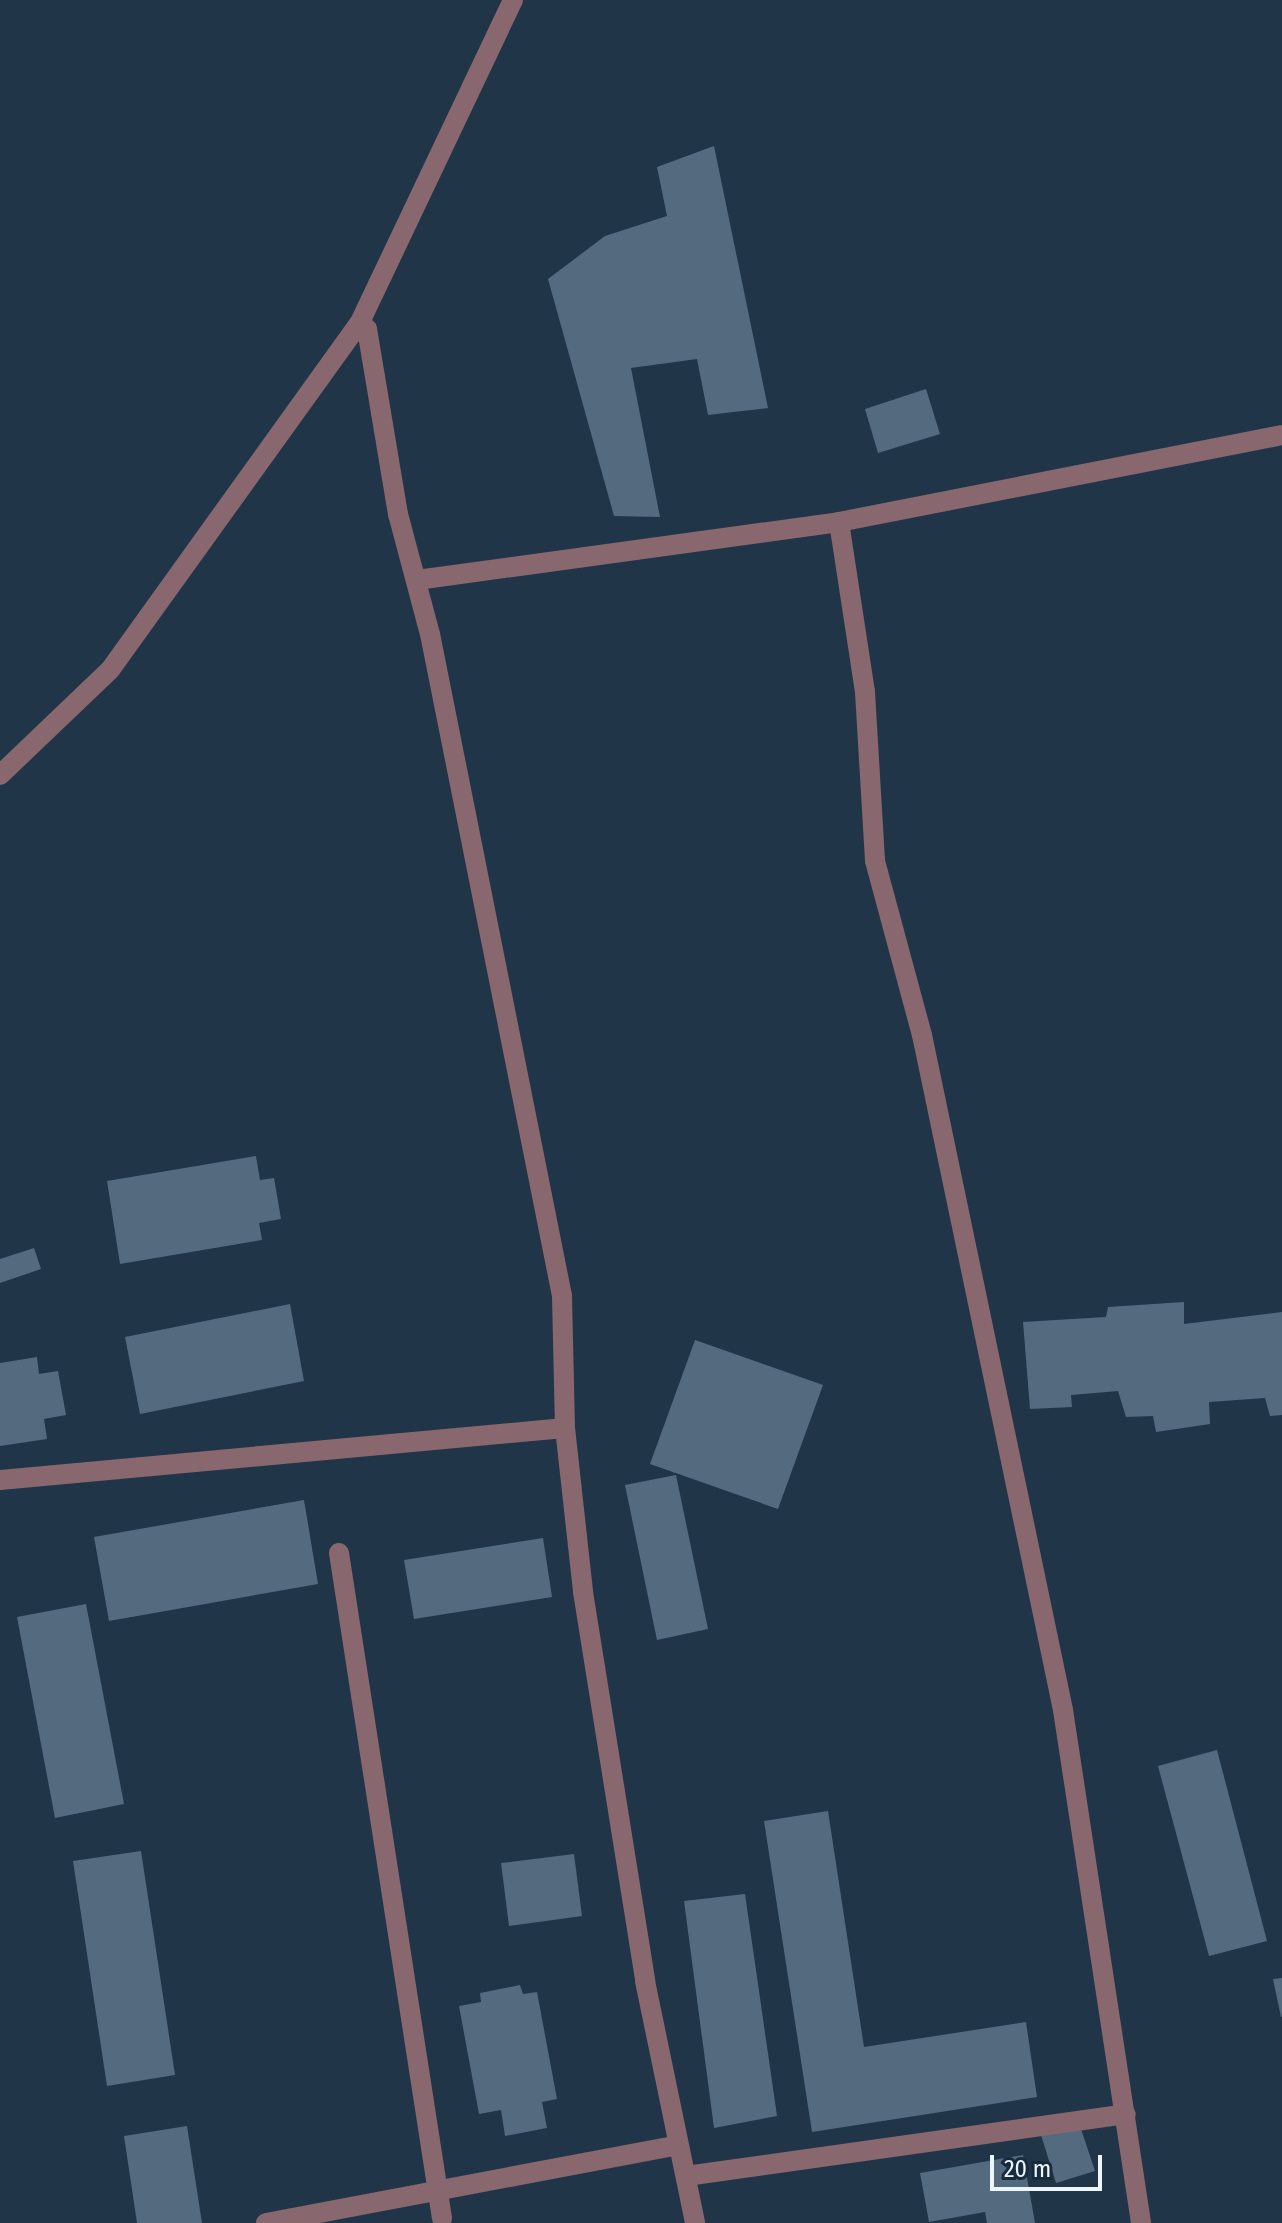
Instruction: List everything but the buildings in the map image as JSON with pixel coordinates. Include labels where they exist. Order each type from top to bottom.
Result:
[{"type":"street","points":[[0,775],[110,670],[359,324],[513,0]]},
{"type":"street","points":[[359,324],[367,329],[398,514],[417,580],[562,1296],[565,1428],[583,1592],[645,1981],[695,2223]]},
{"type":"street","points":[[417,580],[839,522],[1282,435]]},
{"type":"street","points":[[839,522],[865,692],[875,861],[922,1035],[1060,1694],[1141,2223]]},
{"type":"street","points":[[0,1480],[565,1428]]},
{"type":"street","points":[[339,1553],[442,2218]]},
{"type":"street","points":[[686,2176],[1126,2114]]},
{"type":"street","points":[[266,2223],[678,2145]]}]
